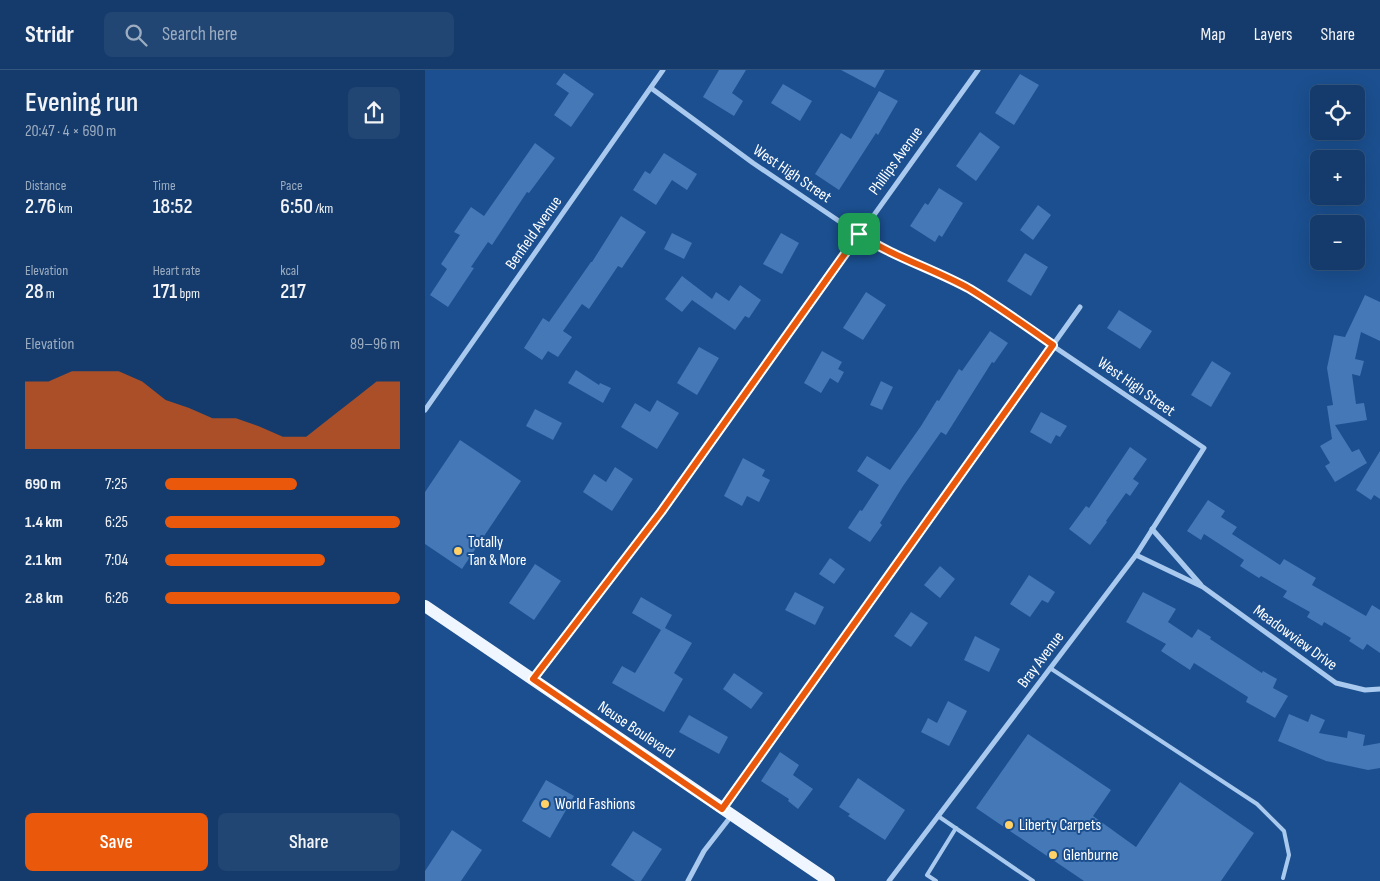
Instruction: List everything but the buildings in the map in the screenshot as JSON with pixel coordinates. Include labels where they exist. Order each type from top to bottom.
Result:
[{"type":"main road","name":"Neuse Boulevard","points":[[425,606],[829,881]]},
{"type":"street","name":"Benfield Avenue","points":[[425,410],[663,70]]},
{"type":"street","name":"Phillips Avenue","points":[[533,679],[661,512],[859,234],[979,70]]},
{"type":"street","name":"West High Street","points":[[651,88],[753,163],[859,234],[970,290],[1204,448]]},
{"type":"street","points":[[688,881],[727,812],[1080,307]]},
{"type":"street","name":"Bray Avenue","points":[[889,881],[1136,555],[1204,448]]},
{"type":"street","name":"Meadowview Drive","points":[[1153,530],[1203,588]]},
{"type":"street","name":"Meadowview Drive","points":[[1136,555],[1203,588],[1336,684],[1365,690],[1380,689]]},
{"type":"lane","points":[[1050,668],[1257,804],[1284,832],[1289,854],[1283,878]]},
{"type":"lane","points":[[938,816],[1031,880]]},
{"type":"lane","points":[[936,881],[927,875],[956,828]]},
{"type":"place","name":"Totally Tan & More","points":[[458,551]]},
{"type":"place","name":"World Fashions","points":[[545,804]]},
{"type":"place","name":"Liberty Carpets","points":[[1009,825]]},
{"type":"place","name":"Glenburne","points":[[1053,855]]},
{"type":"route","points":[[859,234],[863,238],[970,290],[1053,345],[722,809],[533,679],[661,512],[859,234]]}]
